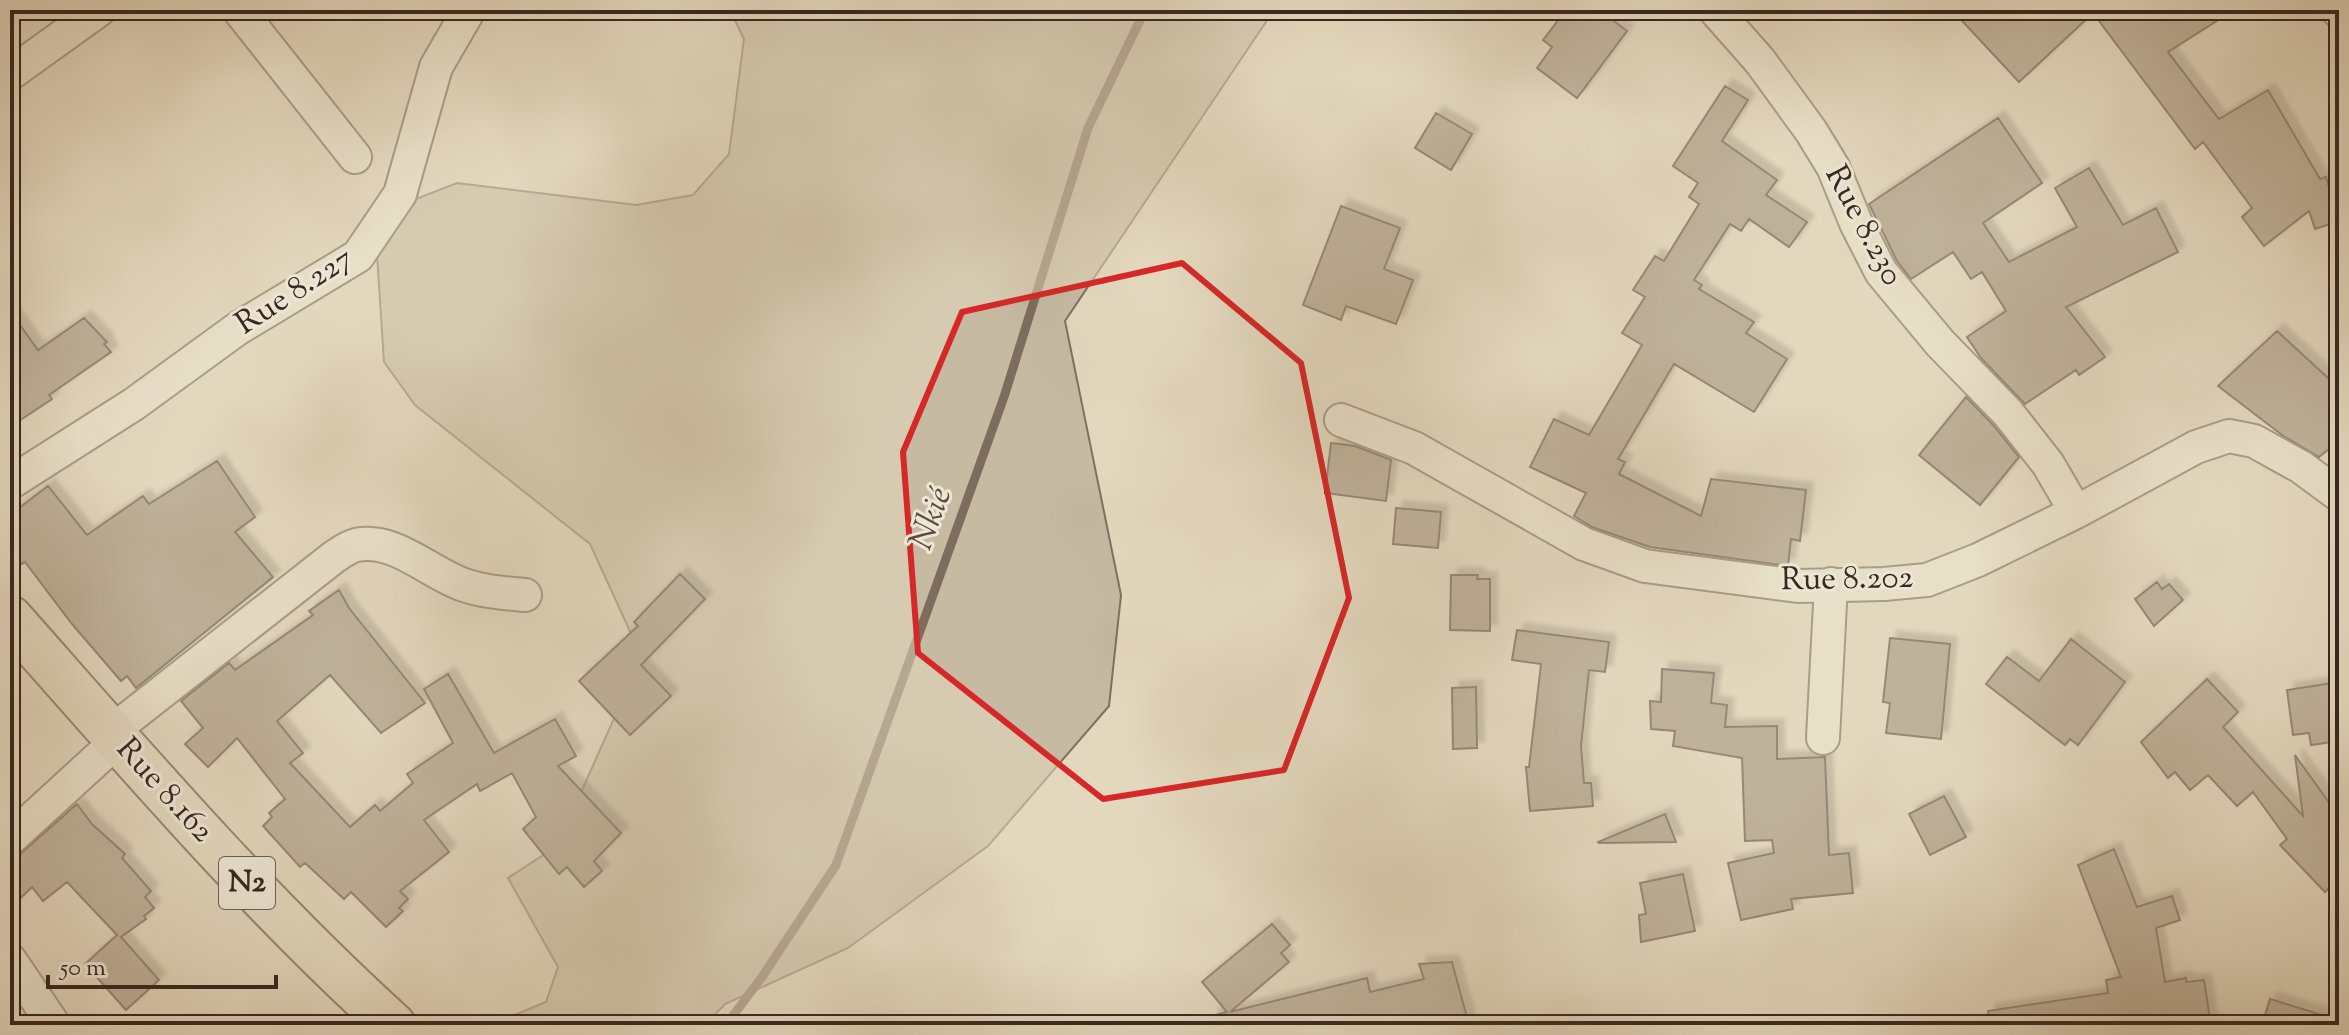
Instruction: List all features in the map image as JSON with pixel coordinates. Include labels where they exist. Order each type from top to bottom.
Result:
[{"type":"highway","name":"Rue 8.162","points":[[10,618],[249,885],[393,1025]]},
{"type":"street","points":[[10,74],[99,10]]},
{"type":"street","points":[[239,10],[355,157]]},
{"type":"street","name":"Rue 8.227","points":[[10,483],[134,404],[237,329],[358,256],[400,194],[436,67],[469,10]]},
{"type":"street","name":"Rue 8.230","points":[[1715,10],[1760,61],[1811,131],[1833,167],[1881,272],[1940,343],[2008,413],[2048,464],[2076,512]]},
{"type":"street","name":"Rue 8.202","points":[[1341,420],[1414,448],[1584,544],[1645,566],[1798,586],[1927,580],[1978,560],[2076,512],[2196,447],[2229,436],[2254,441],[2290,460],[2339,495]]},
{"type":"street","points":[[10,839],[114,736],[334,557],[354,545],[375,544],[404,554],[462,585],[494,593],[525,595]]},
{"type":"street","points":[[1823,738],[1831,584]]},
{"type":"street","points":[[10,960],[54,1025]]},
{"type":"highlighted area","points":[[1182,263],[1301,363],[1349,598],[1284,770],[1103,799],[918,653],[903,452],[962,312]]},
{"type":"shaded area","points":[[730,10],[1274,10],[1065,321],[1121,595],[1109,706],[988,846],[848,948],[725,1004],[705,1025],[490,1025],[546,1002],[558,967],[508,878],[557,846],[625,694],[634,640],[590,544],[415,405],[384,362],[377,255],[403,204],[457,183],[636,205],[693,195],[729,154],[744,39]]},
{"type":"building","points":[[1566,10],[1599,10],[1627,31],[1577,98],[1537,68],[1552,47],[1543,40]]},
{"type":"building","points":[[1952,10],[2234,10],[2168,52],[2219,119],[2268,90],[2320,179],[2326,177],[2339,221],[2315,229],[2309,211],[2264,246],[2242,217],[2252,208],[2203,142],[2195,149],[2093,13],[2019,82]]},
{"type":"building","points":[[1725,86],[1748,100],[1722,141],[1777,180],[1766,195],[1807,222],[1789,247],[1749,219],[1741,231],[1730,224],[1694,280],[1702,285],[1699,289],[1754,322],[1746,333],[1787,359],[1754,412],[1674,364],[1618,459],[1625,462],[1619,474],[1701,516],[1711,479],[1806,490],[1800,541],[1791,539],[1788,566],[1650,547],[1592,527],[1574,516],[1586,493],[1530,467],[1554,419],[1589,435],[1642,345],[1622,333],[1645,297],[1633,290],[1655,256],[1664,261],[1699,204],[1689,197],[1698,183],[1673,166]]},
{"type":"building","points":[[1436,113],[1472,134],[1451,170],[1415,148]]},
{"type":"building","points":[[1998,118],[2042,183],[1983,223],[2009,262],[2077,227],[2055,188],[2089,168],[2123,225],[2156,208],[2178,252],[2066,307],[2105,357],[2079,375],[2076,370],[2025,404],[1981,358],[1967,337],[2006,311],[1982,272],[1971,279],[1953,252],[1911,279],[1897,261],[1869,204]]},
{"type":"building","points":[[1341,206],[1400,228],[1384,269],[1413,280],[1396,324],[1346,306],[1341,320],[1303,305]]},
{"type":"building","points":[[10,311],[38,350],[84,318],[107,342],[104,344],[111,352],[49,395],[52,399],[10,427]]},
{"type":"building","points":[[2277,331],[2339,388],[2339,441],[2319,457],[2282,435],[2218,386]]},
{"type":"building","points":[[1966,397],[2019,457],[1980,505],[1919,455]]},
{"type":"building","points":[[1331,443],[1355,446],[1391,460],[1386,501],[1325,493]]},
{"type":"building","points":[[217,461],[255,517],[235,532],[273,577],[136,688],[127,676],[121,681],[25,562],[22,564],[10,548],[10,541],[20,531],[10,515],[48,486],[87,535],[143,496],[149,504]]},
{"type":"building","points":[[1396,508],[1441,512],[1438,548],[1393,544]]},
{"type":"building","points":[[680,574],[705,599],[641,665],[671,696],[630,735],[579,681],[638,626],[634,622]]},
{"type":"building","points":[[1451,575],[1478,575],[1477,579],[1490,579],[1490,631],[1450,630]]},
{"type":"building","points":[[2157,582],[2162,589],[2169,584],[2183,600],[2154,626],[2135,599]]},
{"type":"building","points":[[339,590],[349,608],[425,703],[381,733],[330,675],[277,721],[303,753],[290,763],[350,827],[375,805],[380,811],[413,783],[407,774],[453,743],[424,689],[448,674],[494,753],[555,719],[576,756],[558,766],[621,833],[594,861],[602,871],[584,887],[567,867],[559,874],[523,829],[536,817],[512,773],[480,791],[477,784],[424,820],[449,852],[400,891],[408,899],[399,908],[403,911],[386,927],[351,892],[344,899],[305,863],[300,867],[263,826],[272,817],[269,813],[285,799],[237,738],[208,767],[185,744],[203,728],[181,701],[229,663],[235,670],[313,615],[309,611]]},
{"type":"building","points":[[1517,630],[1609,642],[1605,672],[1589,670],[1581,746],[1584,783],[1591,783],[1593,806],[1530,811],[1526,767],[1529,767],[1541,664],[1512,660]]},
{"type":"building","points":[[1890,638],[1950,644],[1941,739],[1886,733],[1890,703],[1883,702]]},
{"type":"building","points":[[2071,639],[2125,682],[2078,745],[2070,739],[2065,745],[1986,684],[2007,657],[2039,681]]},
{"type":"building","points":[[1662,669],[1714,673],[1711,703],[1727,705],[1725,727],[1777,726],[1777,759],[1825,757],[1829,855],[1849,853],[1853,893],[1791,899],[1793,909],[1741,920],[1728,863],[1774,853],[1772,840],[1745,841],[1742,758],[1673,746],[1675,731],[1651,729],[1650,701],[1661,702]]},
{"type":"building","points":[[2207,679],[2238,712],[2223,727],[2303,816],[2295,755],[2330,804],[2339,798],[2339,879],[2325,892],[2280,845],[2287,839],[2253,792],[2237,806],[2208,775],[2190,790],[2175,772],[2168,778],[2141,742]]},
{"type":"building","points":[[2339,682],[2339,741],[2311,745],[2309,733],[2293,735],[2287,690]]},
{"type":"building","points":[[1476,687],[1477,748],[1453,749],[1452,688]]},
{"type":"building","points":[[1944,796],[1966,837],[1930,855],[1909,814]]},
{"type":"building","points":[[77,804],[92,824],[125,854],[122,858],[151,891],[145,897],[154,908],[144,916],[146,919],[121,937],[159,980],[126,1010],[85,964],[117,935],[67,882],[43,901],[32,887],[10,908],[10,863]]},
{"type":"building","points":[[1665,814],[1676,842],[1598,842]]},
{"type":"building","points":[[2114,849],[2137,907],[2172,896],[2180,920],[2156,928],[2165,982],[2186,978],[2186,982],[2204,980],[2211,1025],[1989,1025],[1988,1011],[2108,993],[2106,980],[2121,977],[2078,865]]},
{"type":"building","points":[[1683,874],[1695,931],[1641,942],[1639,915],[1646,914],[1640,883]]},
{"type":"building","points":[[1272,924],[1290,945],[1281,953],[1289,962],[1230,1012],[1367,978],[1370,992],[1424,979],[1419,964],[1452,962],[1469,1025],[1214,1025],[1212,1016],[1227,1012],[1202,982]]},
{"type":"building","points":[[2270,999],[2335,1019],[2335,1025],[2262,1025]]},
{"type":"waterway","name":"Nkié","points":[[726,1025],[762,977],[836,865],[1004,397],[1088,128],[1145,10]]}]
